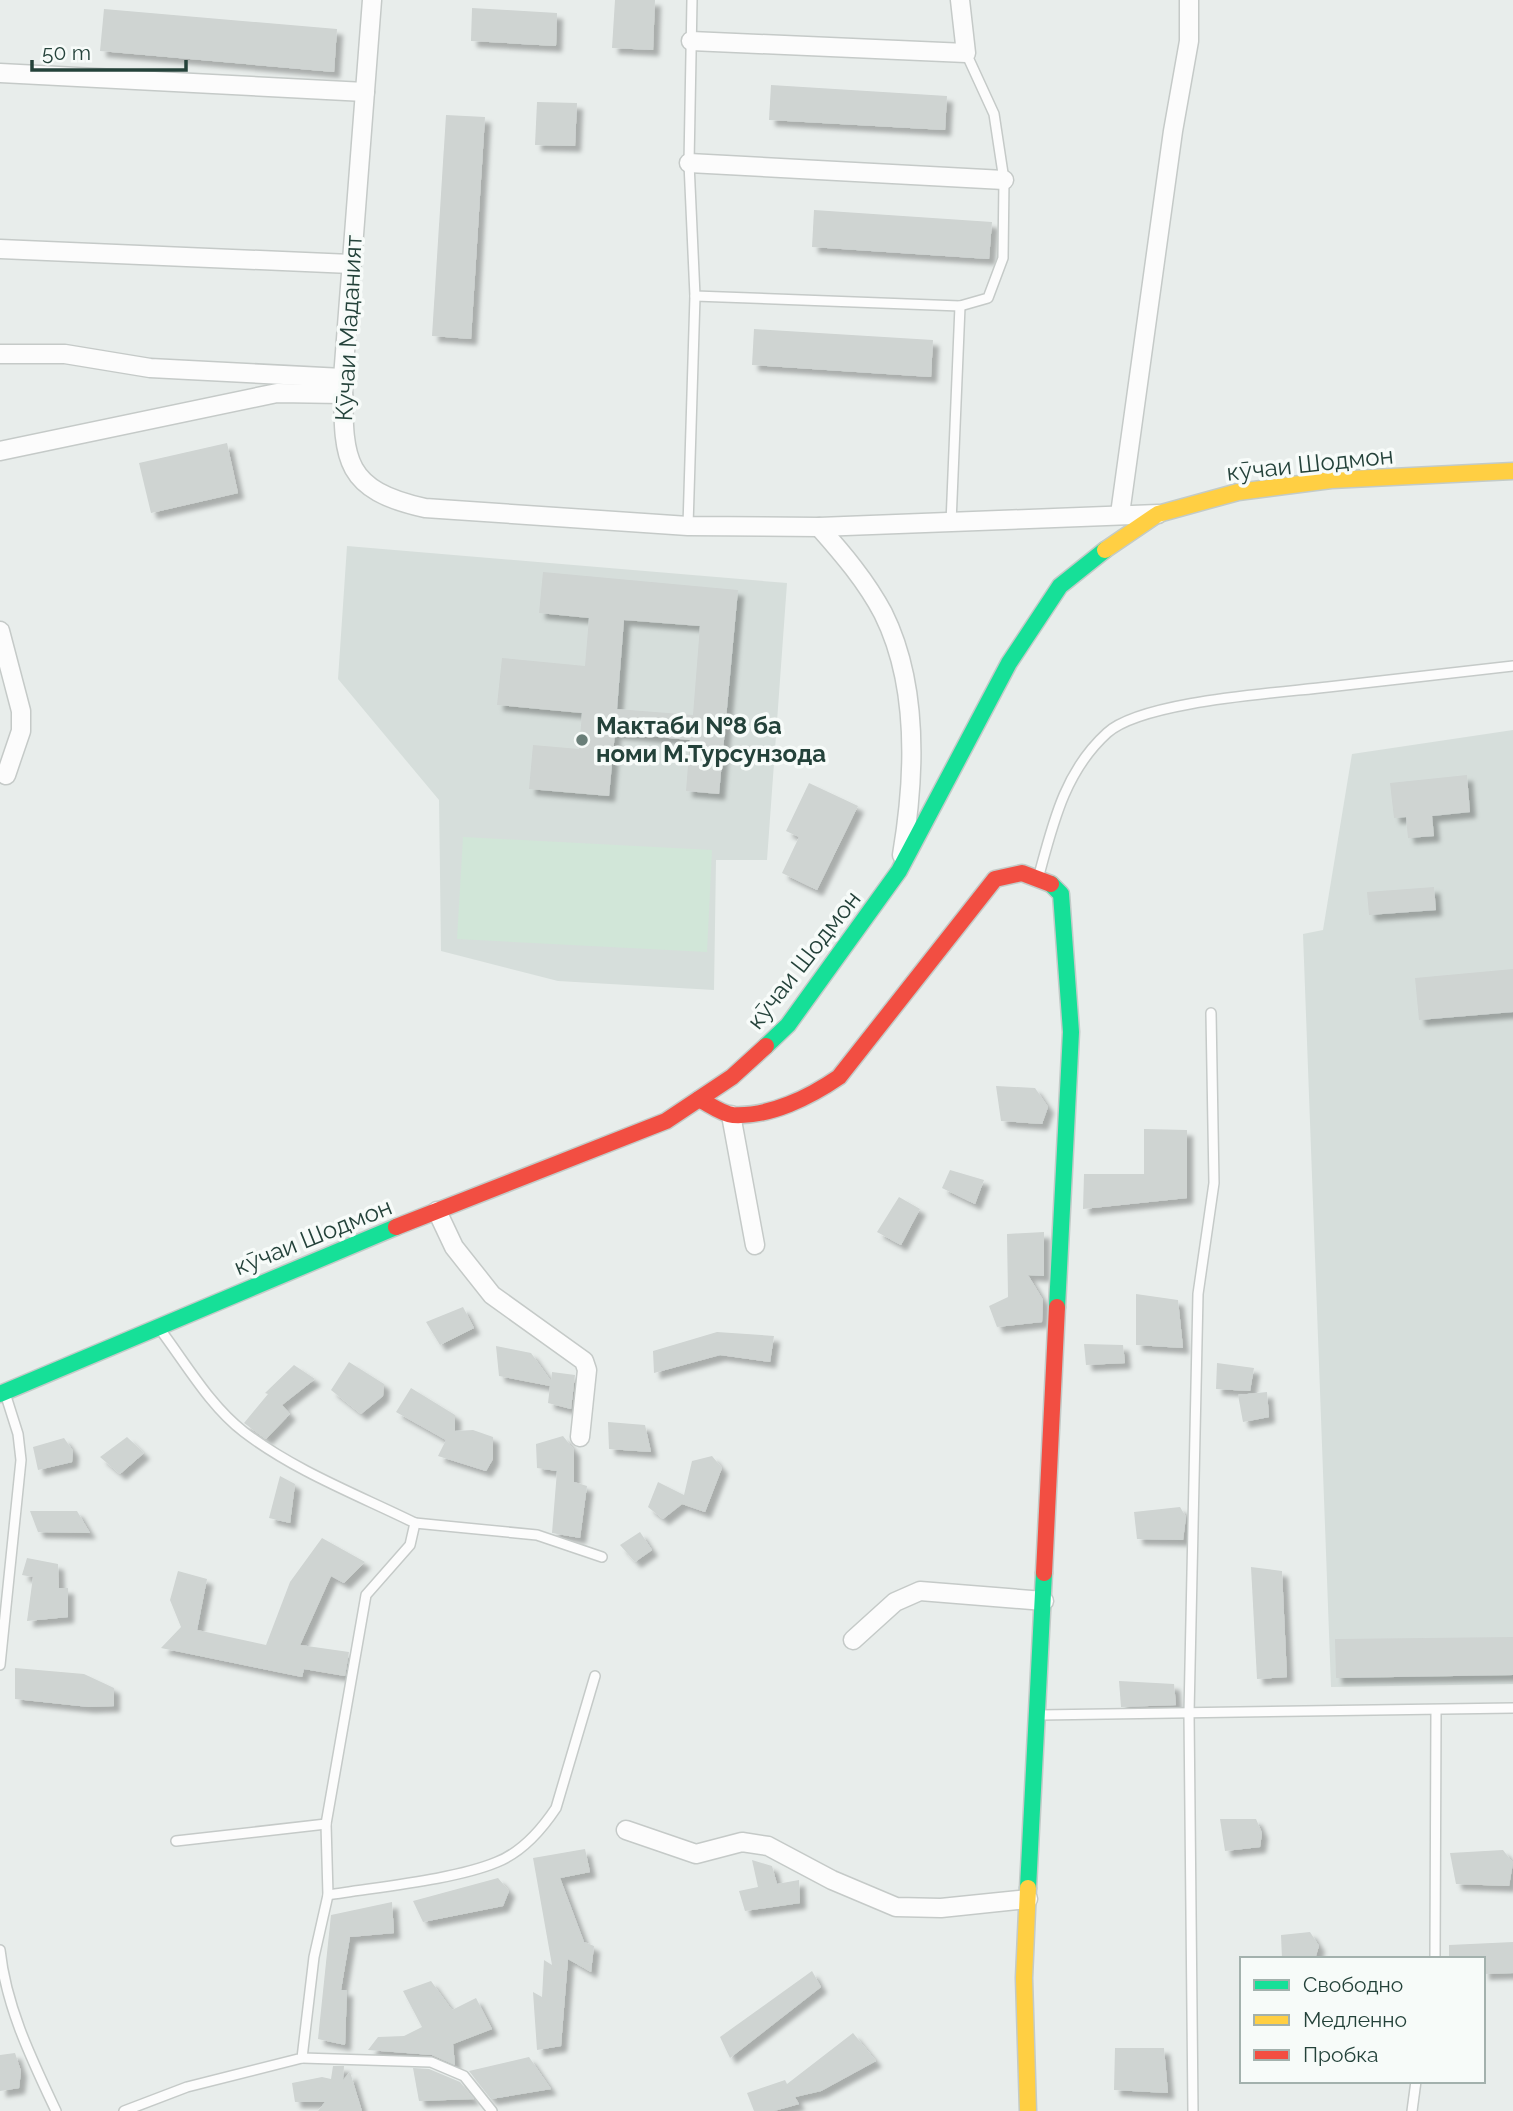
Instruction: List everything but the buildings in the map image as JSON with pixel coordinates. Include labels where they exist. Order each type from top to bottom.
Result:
[{"type":"main road","name":"кӯчаи Шодмон","points":[[2,1393],[437,1211],[666,1121],[752,1060],[788,1025],[900,871],[1009,663],[1060,586],[1089,561],[1158,514],[1251,490],[1331,480],[1513,471]]},
{"type":"main road","points":[[699,1099],[731,1115],[764,1112],[816,1093],[839,1077],[995,879],[1010,873],[1039,877],[1058,890],[1064,900],[1071,1032],[1024,1978],[1028,2111]]},
{"type":"street","name":"Кӯчаи Маданият","points":[[372,0],[343,386],[344,438],[351,466],[366,486],[393,500],[425,508],[688,526],[819,527],[1158,514]]},
{"type":"street","points":[[691,41],[966,53],[960,0]]},
{"type":"street","points":[[1120,514],[1173,131],[1189,41],[1189,0]]},
{"type":"street","points":[[0,73],[365,92]]},
{"type":"street","points":[[690,163],[1004,180]]},
{"type":"street","points":[[0,249],[351,264]]},
{"type":"street","points":[[0,355],[65,355],[150,368],[343,386]]},
{"type":"street","points":[[0,450],[277,393],[343,386]]},
{"type":"street","points":[[819,527],[872,593],[884,616],[901,669],[911,773],[911,806],[900,871]]},
{"type":"street","points":[[0,631],[21,711],[21,731],[6,775]]},
{"type":"street","points":[[731,1115],[755,1245]]},
{"type":"street","points":[[437,1211],[454,1247],[492,1295],[584,1361],[587,1370],[580,1437]]},
{"type":"street","points":[[853,1640],[895,1602],[920,1591],[1044,1601]]},
{"type":"street","points":[[626,1830],[696,1854],[741,1842],[768,1846],[832,1880],[896,1907],[941,1908],[1028,1899]]},
{"type":"lane","points":[[688,526],[695,296],[690,163],[692,0]]},
{"type":"lane","points":[[695,296],[960,306],[988,298],[1003,258],[1004,180],[994,114],[966,53]]},
{"type":"lane","points":[[951,523],[960,306]]},
{"type":"lane","points":[[1039,877],[1063,794],[1091,750],[1107,733],[1125,720],[1204,701],[1513,666]]},
{"type":"lane","points":[[1193,2111],[1189,1713],[1198,1294],[1214,1183],[1211,1013]]},
{"type":"lane","points":[[158,1326],[219,1409],[243,1431],[285,1459],[415,1523],[537,1535],[602,1557]]},
{"type":"lane","points":[[0,1665],[21,1460],[18,1434],[2,1393]]},
{"type":"lane","points":[[302,2058],[314,1957],[328,1895],[326,1824],[366,1595],[410,1545],[415,1523]]},
{"type":"lane","points":[[328,1895],[476,1869],[500,1861],[522,1846],[544,1826],[556,1808],[595,1676]]},
{"type":"lane","points":[[1039,1715],[1513,1708]]},
{"type":"lane","points":[[1435,1957],[1436,1710]]},
{"type":"lane","points":[[176,1841],[326,1824]]},
{"type":"lane","points":[[0,1950],[2,1969],[24,2043],[56,2111]]},
{"type":"lane","points":[[124,2111],[187,2087],[302,2058],[431,2062],[464,2076],[492,2111]]},
{"type":"lane","points":[[1412,2111],[1416,2083]]},
{"type":"shaded area","name":"Мактаби №8 ба номи М.Турсунзода","points":[[347,546],[787,583],[767,860],[716,860],[714,990],[558,981],[441,951],[439,800],[338,679]]},
{"type":"shaded area","points":[[1513,730],[1513,1684],[1331,1687],[1303,934],[1323,930],[1352,754]]},
{"type":"green space","points":[[463,837],[712,850],[707,952],[457,939]]},
{"type":"traffic: fast","points":[[766,1046],[788,1025],[899,871],[1009,663],[1060,586],[1105,550]]},
{"type":"traffic: fast","points":[[1051,884],[1061,894],[1071,1032],[1057,1307]]},
{"type":"traffic: fast","points":[[0,1394],[396,1227]]},
{"type":"traffic: fast","points":[[1028,1888],[1044,1573]]},
{"type":"traffic: slow","points":[[1105,550],[1158,514],[1238,492],[1331,480],[1513,471]]},
{"type":"traffic: slow","points":[[1028,1888],[1024,1978],[1028,2111]]},
{"type":"traffic: jam","points":[[699,1099],[720,1111],[747,1115],[789,1104],[828,1084],[839,1077],[995,879],[1022,873],[1051,884]]},
{"type":"traffic: jam","points":[[396,1227],[666,1121],[732,1077],[766,1046]]},
{"type":"traffic: jam","points":[[1044,1573],[1057,1307]]},
{"type":"place","name":"Мактаби №8 ба номи М.Турсунзода","points":[[582,740]]}]
